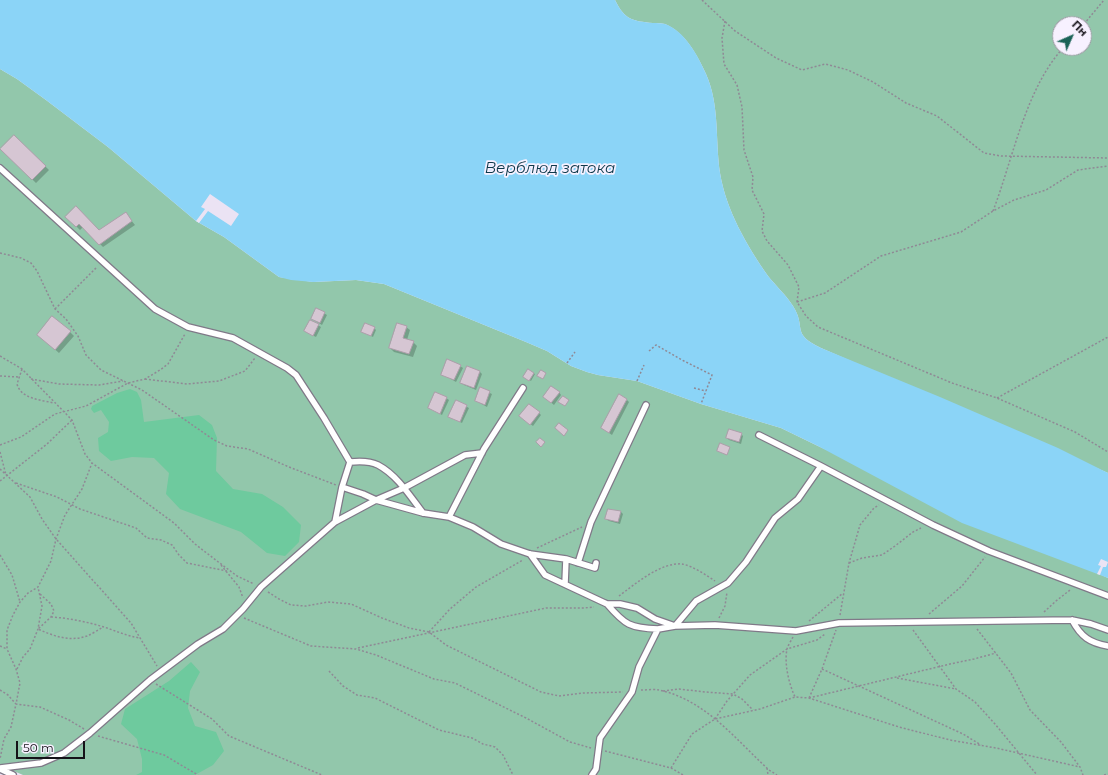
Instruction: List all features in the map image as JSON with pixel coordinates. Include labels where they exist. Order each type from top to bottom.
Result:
[{"type":"lane","points":[[0,168],[155,309],[188,327],[233,338],[287,368],[296,375],[350,462],[342,487],[335,522]]},
{"type":"lane","points":[[449,517],[482,454],[523,388]]},
{"type":"lane","points":[[578,563],[591,522],[646,404]]},
{"type":"lane","points":[[758,435],[989,551],[1108,596]]},
{"type":"lane","points":[[0,769],[40,763],[64,753],[90,733],[150,680],[198,644],[223,629],[261,587],[335,522],[376,500],[404,488],[465,455],[482,454]]},
{"type":"lane","points":[[350,462],[360,461],[377,464],[393,476],[423,513]]},
{"type":"lane","points":[[675,626],[696,601],[728,583],[746,562],[774,518],[798,499],[821,466]]},
{"type":"lane","points":[[342,487],[376,500],[423,513],[449,517],[473,527],[501,544],[530,554],[566,559],[595,568],[596,563]]},
{"type":"lane","points":[[530,554],[546,575],[607,604],[628,625],[641,628],[658,629],[675,626],[715,625],[796,631],[839,623],[1072,620],[1091,624],[1108,630]]},
{"type":"lane","points":[[565,584],[566,559]]},
{"type":"lane","points":[[607,604],[620,604],[637,608],[655,619],[675,626]]},
{"type":"lane","points":[[1072,620],[1078,631],[1088,640],[1108,646]]},
{"type":"lane","points":[[592,775],[596,769],[600,738],[632,692],[639,667],[658,629]]},
{"type":"lane","points":[[0,769],[13,775]]},
{"type":"path","points":[[702,0],[735,31],[776,58],[802,70],[825,64],[848,70],[873,82],[906,103],[937,116],[984,153],[1001,156],[1108,158]]},
{"type":"path","points":[[1091,16],[1104,0]]},
{"type":"path","points":[[725,21],[722,38],[724,64],[736,85],[742,107],[744,150],[753,177],[752,190],[764,214],[762,231],[767,241],[788,265],[799,287],[797,302],[806,316],[818,327],[952,383],[997,398],[1075,432],[1108,452]]},
{"type":"path","points":[[993,211],[1028,106],[1042,78],[1057,56]]},
{"type":"path","points":[[797,302],[825,293],[881,256],[961,232],[993,211],[1014,200],[1046,190],[1078,170],[1108,166]]},
{"type":"path","points":[[0,253],[21,258],[31,263],[38,271],[55,309],[66,319],[78,336],[86,355],[101,370],[142,390],[214,440],[227,446],[248,449],[289,467],[342,487]]},
{"type":"path","points":[[55,309],[103,262]]},
{"type":"path","points":[[0,445],[21,437],[55,414],[86,406],[128,383],[145,379],[168,364],[188,327]]},
{"type":"path","points":[[997,398],[1108,337]]},
{"type":"path","points":[[649,351],[656,345],[712,375],[701,404]]},
{"type":"path","points":[[145,379],[187,384],[219,381],[245,371],[259,352]]},
{"type":"path","points":[[567,363],[575,352]]},
{"type":"path","points":[[0,356],[22,369],[72,420],[85,454],[92,463],[174,523],[195,544],[237,576],[261,587],[291,605],[306,606],[328,602],[352,604],[410,628],[429,632],[446,645],[542,692],[559,696],[583,693],[632,692],[641,690],[661,691],[679,689],[733,694],[742,699],[753,710]]},
{"type":"path","points":[[637,381],[644,365]]},
{"type":"path","points":[[22,369],[17,384],[21,393],[26,396],[55,404]]},
{"type":"path","points":[[0,376],[19,377]]},
{"type":"path","points":[[31,379],[58,384],[99,385],[124,381]]},
{"type":"path","points":[[694,388],[706,391]]},
{"type":"path","points":[[0,480],[47,444],[72,420]]},
{"type":"path","points":[[0,452],[6,475]]},
{"type":"path","points":[[0,759],[4,739],[11,727],[20,683],[16,669],[7,649],[7,630],[20,602],[28,593],[38,587],[51,561],[64,515],[82,489],[92,463]]},
{"type":"path","points":[[0,469],[30,497],[42,520],[56,539],[131,623],[161,672]]},
{"type":"path","points":[[15,483],[57,497],[71,505],[136,528],[147,538],[161,540],[172,545],[178,555],[187,562],[228,571]]},
{"type":"path","points":[[809,698],[839,623],[849,563],[860,525],[874,508],[888,501]]},
{"type":"path","points":[[429,632],[450,609],[476,587],[523,561],[539,546],[591,522]]},
{"type":"path","points":[[849,563],[862,558],[882,555],[913,532],[933,524]]},
{"type":"path","points":[[921,622],[962,586],[989,551]]},
{"type":"path","points":[[0,555],[12,575],[20,602]]},
{"type":"path","points":[[217,561],[228,571],[239,587],[243,595],[242,609]]},
{"type":"path","points":[[356,649],[429,632],[546,608],[584,608],[607,604],[660,567],[682,564],[701,572],[722,586]]},
{"type":"path","points":[[715,625],[725,606],[728,583]]},
{"type":"path","points":[[1036,620],[1077,584]]},
{"type":"path","points":[[16,669],[23,656],[30,649],[38,629],[42,606],[38,587]]},
{"type":"path","points":[[807,622],[843,593]]},
{"type":"path","points":[[38,629],[51,617],[54,611],[51,604],[40,594]]},
{"type":"path","points":[[237,615],[311,646],[356,649],[376,654],[434,680],[455,683],[526,718],[570,742],[671,768],[683,775]]},
{"type":"path","points":[[51,617],[70,618],[140,638]]},
{"type":"path","points":[[907,622],[956,689],[975,702],[1037,775]]},
{"type":"path","points":[[971,622],[1012,673],[1030,710],[1061,742],[1080,767],[1083,775]]},
{"type":"path","points":[[38,629],[56,637],[76,639],[87,636],[103,627]]},
{"type":"path","points":[[796,631],[787,649],[787,671],[790,685],[796,697]]},
{"type":"path","points":[[715,719],[733,694],[750,675],[787,649],[817,640],[828,631]]},
{"type":"path","points":[[0,646],[7,649]]},
{"type":"path","points":[[809,698],[996,653]]},
{"type":"path","points":[[822,668],[963,734],[983,746]]},
{"type":"path","points":[[329,671],[343,686],[357,695],[375,698],[439,730],[472,738],[495,748],[503,756],[513,775]]},
{"type":"path","points":[[895,678],[956,689]]},
{"type":"path","points":[[150,680],[212,719],[229,736],[322,775]]},
{"type":"path","points":[[0,690],[8,695],[16,704],[40,707],[69,720],[90,733],[133,747],[164,754],[198,775]]},
{"type":"path","points":[[661,691],[670,693],[702,708],[767,768],[777,775]]},
{"type":"path","points":[[671,768],[692,734],[715,719],[753,710],[796,697],[809,698],[899,727],[950,740],[1080,767]]},
{"type":"path","points":[[767,768],[768,775]]},
{"type":"path","points":[[1104,775],[1108,774]]},
{"type":"green space","points":[[615,0],[1108,0],[1108,473],[811,343],[802,334],[799,320],[793,306],[768,276],[752,252],[732,214],[720,173],[713,98],[706,74],[699,60],[685,39],[672,28],[665,24],[634,20],[622,12]]},
{"type":"green space","points":[[0,69],[17,79],[108,147],[196,221],[224,237],[279,277],[313,282],[356,280],[384,284],[547,351],[571,366],[587,372],[637,381],[701,404],[781,428],[1108,578],[1108,775],[23,775],[0,765]]},
{"type":"green space","points":[[130,389],[137,392],[141,400],[144,422],[199,415],[212,425],[217,438],[216,471],[233,489],[262,494],[283,507],[301,525],[299,542],[285,556],[267,553],[241,532],[180,509],[166,494],[169,473],[154,458],[132,457],[111,461],[99,451],[98,438],[108,432],[109,422],[101,410],[94,413],[91,409],[92,406],[117,393]]},
{"type":"green space","points":[[191,662],[200,672],[190,691],[188,708],[195,726],[216,732],[224,751],[213,765],[195,775],[136,775],[142,772],[142,759],[137,739],[121,724],[125,709],[169,681]]},
{"type":"water","name":"Верблюд затока","points":[[0,0],[615,0],[622,12],[634,20],[664,24],[672,27],[685,38],[695,52],[710,86],[715,110],[720,173],[732,214],[745,240],[760,264],[793,306],[799,320],[802,334],[811,343],[821,348],[1058,448],[1108,473],[1108,578],[962,523],[818,446],[781,428],[701,404],[637,381],[587,372],[571,366],[547,351],[384,284],[356,280],[313,282],[291,280],[279,277],[224,237],[196,221],[108,147],[17,79],[0,69]]},
{"type":"pier","points":[[210,194],[239,214],[231,226],[208,211],[199,223],[196,221],[205,209],[201,207]]},
{"type":"pier","points":[[1101,559],[1108,562],[1106,567],[1103,567],[1100,575],[1097,574],[1101,566],[1098,565]]},
{"type":"building","points":[[14,135],[46,166],[32,180],[0,149]]},
{"type":"building","points":[[76,206],[99,230],[126,212],[132,221],[99,245],[79,224],[76,227],[65,217]]},
{"type":"building","points":[[316,308],[325,312],[320,323],[311,319]]},
{"type":"building","points":[[52,316],[71,331],[55,350],[37,335]]},
{"type":"building","points":[[310,320],[319,324],[313,336],[304,331]]},
{"type":"building","points":[[365,323],[375,327],[371,336],[361,332]]},
{"type":"building","points":[[397,323],[407,326],[403,338],[414,341],[409,354],[389,348]]},
{"type":"building","points":[[447,359],[461,365],[454,380],[441,375]]},
{"type":"building","points":[[467,366],[480,371],[474,388],[460,383]]},
{"type":"building","points":[[528,369],[534,373],[529,381],[523,377]]},
{"type":"building","points":[[541,370],[546,373],[543,379],[537,376]]},
{"type":"building","points":[[551,386],[560,392],[551,403],[543,397]]},
{"type":"building","points":[[480,387],[490,391],[485,405],[475,401]]},
{"type":"building","points":[[435,392],[447,397],[440,414],[428,408]]},
{"type":"building","points":[[619,394],[627,399],[609,433],[601,428]]},
{"type":"building","points":[[563,396],[569,400],[565,406],[558,402]]},
{"type":"building","points":[[456,400],[467,405],[460,422],[448,417]]},
{"type":"building","points":[[529,404],[540,412],[530,425],[519,416]]},
{"type":"building","points":[[559,423],[568,430],[564,436],[555,428]]},
{"type":"building","points":[[729,429],[742,433],[739,442],[726,438]]},
{"type":"building","points":[[540,438],[545,442],[541,447],[536,442]]},
{"type":"building","points":[[720,443],[730,447],[727,455],[717,451]]},
{"type":"building","points":[[608,509],[621,511],[618,522],[605,519]]}]
